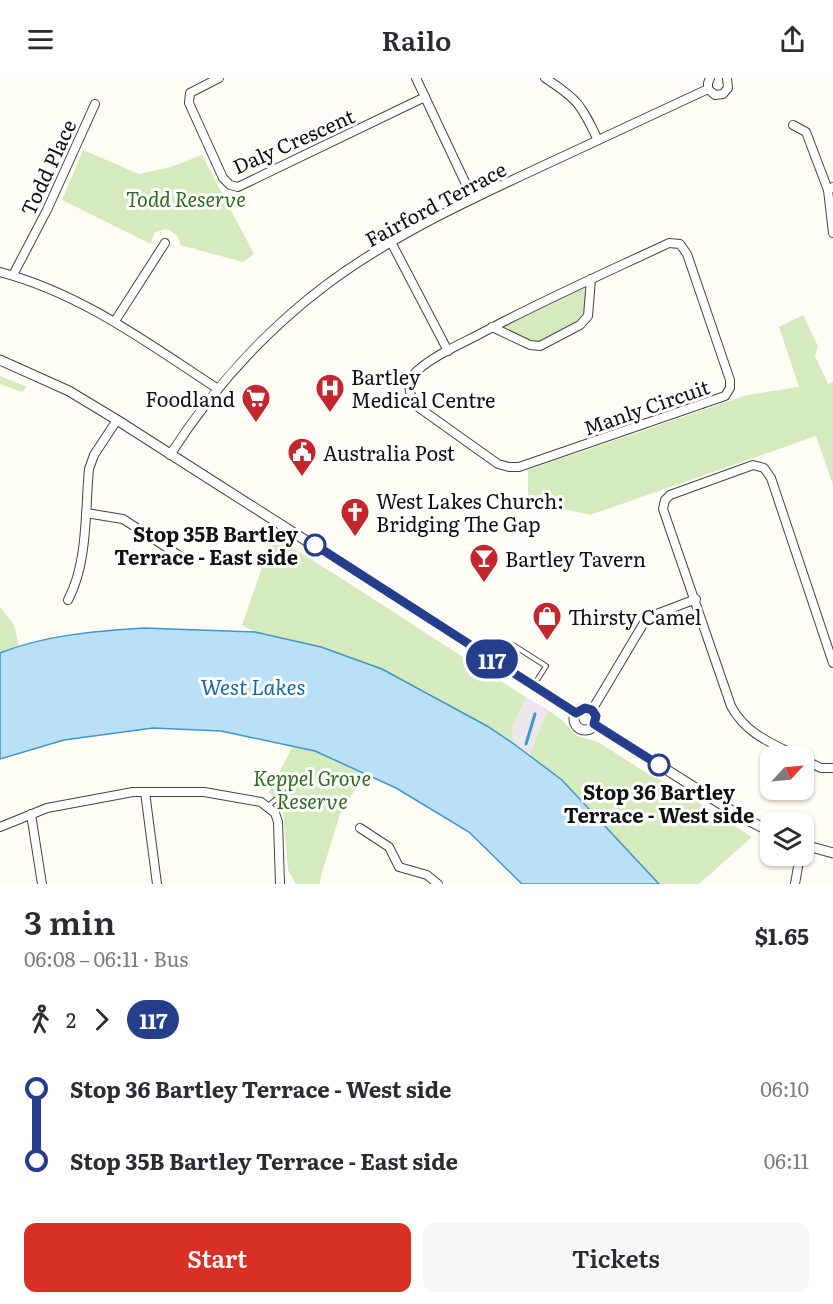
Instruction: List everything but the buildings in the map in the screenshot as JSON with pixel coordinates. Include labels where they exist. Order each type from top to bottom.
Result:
[{"type":"street","name":"Daly Crescent","points":[[219,78],[190,93],[189,104],[224,178],[230,185],[238,187],[425,97]]},
{"type":"street","points":[[416,78],[472,199]]},
{"type":"street","points":[[545,78],[570,94],[582,106],[598,140]]},
{"type":"street","points":[[708,89],[710,78]]},
{"type":"street","name":"Fairford Terrace","points":[[170,455],[218,389],[268,335],[325,286],[424,223],[708,89],[716,95],[723,94],[728,88],[730,79]]},
{"type":"street","name":"Todd Place","points":[[13,275],[47,210],[95,104]]},
{"type":"street","points":[[793,125],[806,132],[830,188],[833,233]]},
{"type":"street","points":[[391,242],[448,351]]},
{"type":"street","points":[[115,321],[165,243]]},
{"type":"street","name":"Manly Circuit","points":[[669,243],[680,244],[687,254],[730,380],[730,388],[725,396],[519,466],[508,467],[498,464],[465,441],[418,407],[412,400],[409,390],[416,371],[492,327],[591,279],[669,243]]},
{"type":"street","points":[[0,272],[63,295],[115,321],[218,389]]},
{"type":"street","points":[[492,327],[530,345],[540,346],[580,325],[588,316],[591,279]]},
{"type":"street","points":[[0,360],[69,391],[117,420],[576,713]]},
{"type":"street","points":[[68,600],[76,585],[86,513],[89,470],[94,455],[117,420]]},
{"type":"street","points":[[778,746],[739,721],[731,706],[696,599],[663,509],[665,500],[670,495],[753,465],[764,468],[771,478],[833,663]]},
{"type":"street","points":[[86,513],[123,519],[186,561]]},
{"type":"street","points":[[592,710],[645,621],[654,615],[696,599]]},
{"type":"street","points":[[585,708],[592,710],[596,716],[594,724],[588,729],[581,728],[576,723],[576,713],[585,708]]},
{"type":"street","points":[[594,724],[760,826]]},
{"type":"street","points":[[814,765],[821,768],[833,768]]},
{"type":"street","points":[[0,827],[46,808],[133,792],[204,792],[261,802],[275,813],[278,822],[280,884]]},
{"type":"street","points":[[145,792],[157,884]]},
{"type":"street","points":[[31,814],[42,884]]},
{"type":"street","points":[[360,828],[389,847],[399,867],[427,875],[438,884]]},
{"type":"street","points":[[814,848],[833,853]]},
{"type":"street","points":[[795,884],[798,866]]},
{"type":"lane","points":[[513,645],[546,666],[534,686]]},
{"type":"lane","points":[[268,806],[280,796],[286,784]]},
{"type":"shaded area","points":[[526,697],[548,710],[529,756],[514,744],[512,727]]},
{"type":"green space","name":"Todd Reserve","points":[[83,150],[139,174],[171,167],[202,155],[254,254],[243,262],[180,245],[176,234],[165,229],[154,233],[151,244],[62,200]]},
{"type":"green space","points":[[591,279],[588,316],[540,346],[492,327]]},
{"type":"green space","points":[[803,315],[818,346],[815,356],[828,384],[833,382],[833,485],[816,436],[590,515],[528,501],[528,470],[747,395],[799,387],[779,327]]},
{"type":"green space","points":[[0,376],[27,387],[22,392],[0,384]]},
{"type":"green space","points":[[273,536],[526,697],[512,727],[514,744],[434,696],[382,669],[321,647],[255,632],[242,625]]},
{"type":"green space","points":[[0,607],[14,625],[19,645],[0,653]]},
{"type":"green space","points":[[548,710],[562,720],[577,736],[598,742],[653,777],[670,784],[752,837],[699,884],[659,884],[562,780],[529,756]]},
{"type":"green space","name":"Keppel Grove Reserve","points":[[293,746],[315,751],[365,773],[340,814],[320,884],[296,884],[288,870],[283,811],[269,792]]},
{"type":"water","name":"West Lakes","points":[[144,628],[255,632],[321,647],[382,669],[487,726],[562,780],[659,884],[522,884],[469,832],[396,788],[315,751],[221,731],[153,728],[64,740],[0,759],[0,653],[53,638],[89,632]]},
{"type":"waterway","points":[[526,744],[535,714]]},
{"type":"bus line","name":"117","points":[[315,545],[576,713],[585,708],[592,710],[596,716],[594,724],[659,765]]},
{"type":"place","name":"Bartley Medical Centre","points":[[330,414]]},
{"type":"place","name":"Foodland","points":[[256,424]]},
{"type":"place","name":"Australia Post","points":[[302,478]]},
{"type":"place","name":"West Lakes Church: Bridging The Gap","points":[[355,538]]},
{"type":"place","name":"Stop 35B Bartley Terrace - East side","points":[[315,545]]},
{"type":"place","name":"Bartley Tavern","points":[[484,584]]},
{"type":"place","name":"Thirsty Camel","points":[[547,642]]},
{"type":"place","name":"Stop 36 Bartley Terrace - West side","points":[[659,765]]}]
